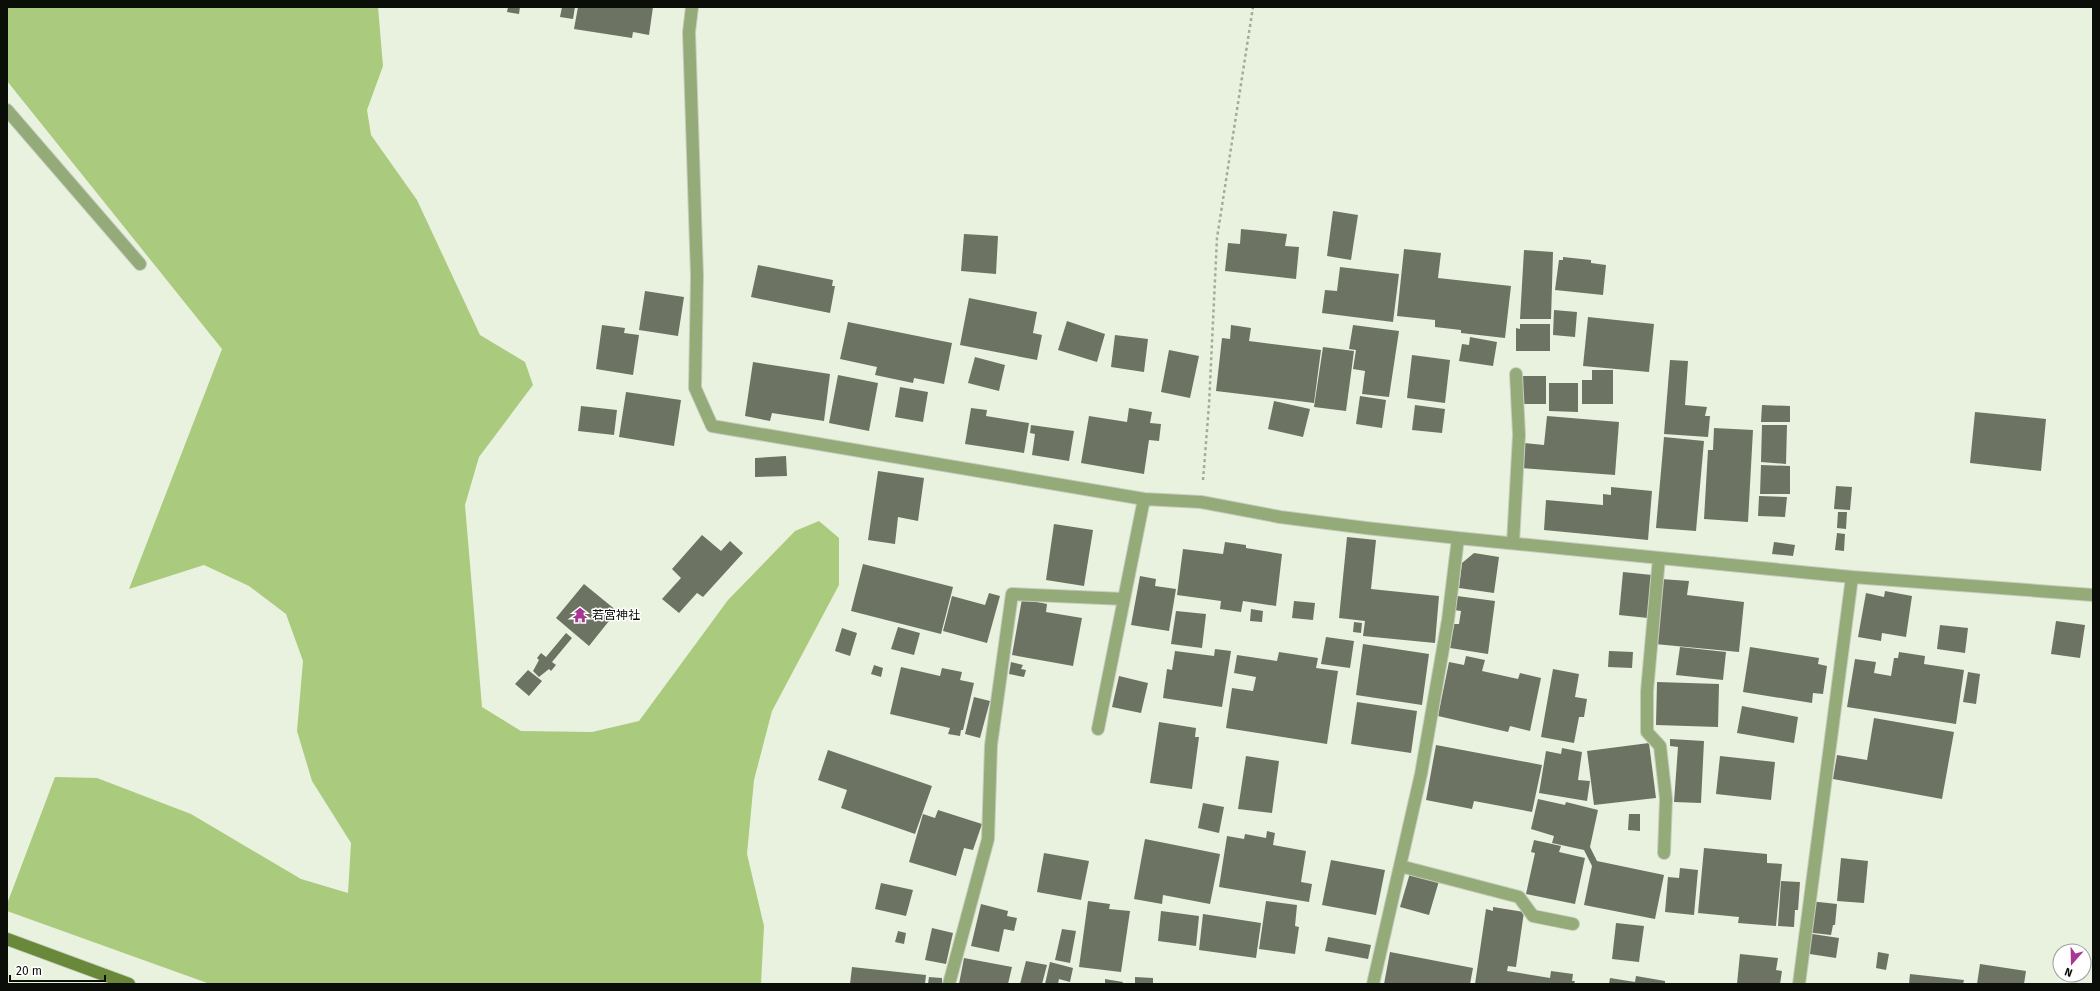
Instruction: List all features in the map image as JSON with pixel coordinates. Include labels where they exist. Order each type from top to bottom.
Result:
[{"type":"street","points":[[692,7],[689,32],[697,276],[695,388],[712,426],[1144,499],[1201,502],[1304,520],[1458,538],[1852,577],[2093,595]]},
{"type":"street","points":[[7,110],[140,264]]},
{"type":"street","points":[[1513,543],[1519,435],[1516,374]]},
{"type":"street","points":[[1098,729],[1144,499]]},
{"type":"street","points":[[1373,984],[1421,774],[1448,620],[1458,538]]},
{"type":"street","points":[[1659,558],[1647,691],[1647,732],[1660,746],[1666,799],[1664,853]]},
{"type":"street","points":[[1799,984],[1852,577]]},
{"type":"street","points":[[949,984],[988,839],[991,745],[1012,594],[1124,599]]},
{"type":"street","points":[[1400,866],[1519,897],[1533,916],[1574,924]]},
{"type":"street","points":[[7,939],[129,984]]},
{"type":"path","points":[[1201,502],[1209,405],[1217,238],[1253,7]]},
{"type":"green space","points":[[7,7],[378,7],[383,66],[367,110],[371,135],[417,200],[480,335],[525,362],[533,385],[479,457],[465,505],[482,707],[521,731],[592,732],[639,721],[728,600],[795,531],[819,521],[839,538],[839,585],[772,711],[754,780],[747,854],[764,926],[761,984],[210,984],[7,911],[7,904],[55,777],[97,778],[191,814],[301,879],[348,893],[351,843],[312,781],[297,731],[303,661],[286,614],[249,586],[204,565],[129,589],[222,349],[7,81]]},
{"type":"building","points":[[508,7],[520,7],[519,14],[507,12]]},
{"type":"building","points":[[562,7],[575,7],[573,19],[560,17]]},
{"type":"building","points":[[578,7],[653,7],[649,35],[633,32],[632,38],[574,29]]},
{"type":"building","points":[[1333,211],[1358,215],[1351,260],[1327,256]]},
{"type":"building","points":[[1241,229],[1287,234],[1285,246],[1299,247],[1296,279],[1225,271],[1228,243],[1240,244]]},
{"type":"building","points":[[964,234],[998,236],[996,274],[961,271]]},
{"type":"building","points":[[1404,249],[1441,253],[1438,278],[1511,286],[1505,338],[1461,333],[1461,330],[1435,327],[1435,320],[1397,316]]},
{"type":"building","points":[[1524,250],[1553,252],[1551,319],[1520,319]]},
{"type":"building","points":[[1563,257],[1591,260],[1591,263],[1606,265],[1603,295],[1555,290],[1559,260],[1563,260]]},
{"type":"building","points":[[758,265],[833,280],[832,286],[835,286],[830,313],[751,297]]},
{"type":"building","points":[[1340,267],[1399,274],[1393,322],[1322,313],[1325,290],[1337,291]]},
{"type":"building","points":[[645,291],[684,297],[678,336],[639,330]]},
{"type":"building","points":[[969,298],[1037,312],[1033,333],[1042,335],[1037,360],[960,345]]},
{"type":"building","points":[[1554,310],[1577,312],[1575,337],[1553,335]]},
{"type":"building","points":[[1588,317],[1654,324],[1649,372],[1583,366]]},
{"type":"building","points":[[1067,321],[1105,334],[1097,362],[1058,350]]},
{"type":"building","points":[[848,322],[952,343],[944,384],[914,378],[913,383],[875,375],[877,367],[840,359]]},
{"type":"building","points":[[1520,324],[1550,324],[1550,351],[1516,351],[1516,328],[1520,329]]},
{"type":"building","points":[[602,325],[625,328],[624,333],[639,335],[633,375],[596,369]]},
{"type":"building","points":[[1231,325],[1251,328],[1249,341],[1321,350],[1314,403],[1216,391],[1222,338],[1230,339]]},
{"type":"building","points":[[1353,325],[1399,331],[1389,397],[1362,394],[1365,371],[1353,369],[1356,350],[1349,349]]},
{"type":"building","points":[[1115,335],[1148,339],[1144,372],[1111,367]]},
{"type":"building","points":[[1470,337],[1497,342],[1493,366],[1459,361],[1462,344],[1469,345]]},
{"type":"building","points":[[1323,347],[1354,351],[1346,411],[1314,407]]},
{"type":"building","points":[[1169,350],[1199,356],[1190,398],[1161,392]]},
{"type":"building","points":[[1412,355],[1450,360],[1445,403],[1407,398]]},
{"type":"building","points":[[975,357],[1005,365],[999,391],[968,383]]},
{"type":"building","points":[[1670,360],[1688,361],[1685,405],[1707,407],[1705,416],[1710,416],[1708,437],[1664,434]]},
{"type":"building","points":[[753,362],[830,374],[824,421],[772,413],[770,421],[745,416]]},
{"type":"building","points":[[1592,370],[1613,370],[1613,404],[1582,404],[1582,380],[1592,380]]},
{"type":"building","points":[[838,375],[878,383],[869,431],[829,423]]},
{"type":"building","points":[[1523,376],[1546,376],[1546,404],[1523,404]]},
{"type":"building","points":[[1549,383],[1578,383],[1578,412],[1549,411]]},
{"type":"building","points":[[900,387],[928,392],[923,422],[895,417]]},
{"type":"building","points":[[626,392],[681,400],[674,446],[619,437]]},
{"type":"building","points":[[1360,396],[1386,400],[1382,428],[1356,424]]},
{"type":"building","points":[[1274,401],[1310,409],[1303,437],[1268,429]]},
{"type":"building","points":[[1415,405],[1445,409],[1442,433],[1412,430]]},
{"type":"building","points":[[1762,405],[1790,406],[1790,422],[1761,422]]},
{"type":"building","points":[[581,406],[617,410],[614,435],[578,431]]},
{"type":"building","points":[[971,408],[987,410],[986,416],[1029,423],[1024,453],[965,444]]},
{"type":"building","points":[[1129,408],[1152,412],[1150,423],[1161,424],[1159,441],[1149,440],[1144,474],[1081,463],[1089,416],[1127,422]]},
{"type":"building","points":[[1975,412],[2046,419],[2041,471],[1970,463]]},
{"type":"building","points":[[1547,416],[1619,422],[1615,475],[1522,468],[1524,443],[1544,445]]},
{"type":"building","points":[[1031,425],[1074,431],[1069,461],[1032,455],[1035,434],[1030,433]]},
{"type":"building","points":[[1762,425],[1787,425],[1786,464],[1761,462]]},
{"type":"building","points":[[1714,428],[1753,430],[1748,522],[1704,519],[1708,450],[1713,450]]},
{"type":"building","points":[[1664,437],[1704,441],[1696,531],[1656,528]]},
{"type":"building","points":[[786,456],[787,476],[755,477],[755,458]]},
{"type":"building","points":[[1761,465],[1790,466],[1790,494],[1760,494]]},
{"type":"building","points":[[878,471],[924,478],[918,521],[898,517],[895,544],[868,540]]},
{"type":"building","points":[[1836,486],[1852,487],[1850,510],[1834,509]]},
{"type":"building","points":[[1611,487],[1652,491],[1648,540],[1544,530],[1546,500],[1603,505],[1603,494],[1611,495]]},
{"type":"building","points":[[1759,496],[1787,497],[1785,517],[1758,516]]},
{"type":"building","points":[[1838,512],[1847,512],[1846,529],[1837,528]]},
{"type":"building","points":[[1054,524],[1093,530],[1084,586],[1046,580]]},
{"type":"building","points":[[1837,533],[1845,534],[1844,551],[1835,550]]},
{"type":"building","points":[[702,535],[721,551],[730,541],[743,553],[703,597],[697,593],[679,613],[662,599],[681,578],[672,569]]},
{"type":"building","points":[[1347,537],[1376,540],[1371,589],[1439,596],[1435,643],[1363,636],[1365,621],[1339,618]]},
{"type":"building","points":[[1225,542],[1246,545],[1246,548],[1282,554],[1276,606],[1243,601],[1241,612],[1220,609],[1221,601],[1177,595],[1183,549],[1223,554]]},
{"type":"building","points":[[1774,542],[1795,545],[1793,556],[1772,554]]},
{"type":"building","points":[[1474,553],[1499,557],[1494,593],[1459,588],[1462,563]]},
{"type":"building","points":[[863,564],[953,587],[941,634],[851,611]]},
{"type":"building","points":[[1623,572],[1652,575],[1648,618],[1619,615]]},
{"type":"building","points":[[1140,576],[1156,579],[1155,586],[1176,589],[1169,631],[1131,625]]},
{"type":"building","points":[[1661,579],[1689,581],[1687,595],[1744,602],[1739,652],[1655,644]]},
{"type":"building","points":[[584,584],[617,611],[589,646],[556,618]]},
{"type":"building","points":[[1885,591],[1912,596],[1906,637],[1882,633],[1881,641],[1858,637],[1866,593],[1884,597]]},
{"type":"building","points":[[989,593],[1000,596],[987,643],[943,631],[952,596],[985,605]]},
{"type":"building","points":[[1457,596],[1495,601],[1488,654],[1450,648],[1454,624],[1459,624],[1461,611],[1454,610]]},
{"type":"building","points":[[1022,599],[1047,604],[1046,612],[1082,618],[1073,666],[1012,655]]},
{"type":"building","points":[[1294,601],[1315,603],[1313,620],[1292,618]]},
{"type":"building","points":[[1251,609],[1263,611],[1262,622],[1250,621]]},
{"type":"building","points":[[1176,611],[1206,614],[1202,648],[1171,644]]},
{"type":"building","points":[[2056,621],[2085,625],[2080,658],[2051,654]]},
{"type":"building","points":[[1354,622],[1362,623],[1361,633],[1353,632]]},
{"type":"building","points":[[1940,625],[1968,628],[1965,653],[1937,649]]},
{"type":"building","points":[[898,627],[920,633],[914,655],[891,649]]},
{"type":"building","points":[[842,628],[857,633],[850,656],[835,651]]},
{"type":"building","points":[[566,633],[572,638],[552,662],[556,665],[551,671],[549,669],[539,677],[533,671],[539,660],[537,658],[541,653],[546,657]]},
{"type":"building","points":[[1326,637],[1354,641],[1350,668],[1321,664]]},
{"type":"building","points":[[1363,644],[1429,654],[1422,705],[1356,695]]},
{"type":"building","points":[[1680,647],[1726,652],[1723,680],[1676,675]]},
{"type":"building","points":[[1750,647],[1819,658],[1818,664],[1827,666],[1823,694],[1813,693],[1812,703],[1743,692]]},
{"type":"building","points":[[1215,649],[1231,651],[1222,707],[1163,698],[1167,669],[1172,670],[1175,651],[1214,656]]},
{"type":"building","points":[[1609,651],[1633,652],[1632,668],[1608,667]]},
{"type":"building","points":[[1279,652],[1318,658],[1316,668],[1338,671],[1327,744],[1226,728],[1232,688],[1253,691],[1256,677],[1234,673],[1237,655],[1277,661]]},
{"type":"building","points":[[1899,652],[1925,656],[1924,664],[1964,670],[1956,724],[1847,707],[1855,659],[1876,662],[1874,673],[1891,676],[1894,658],[1898,658]]},
{"type":"building","points":[[1466,656],[1485,660],[1482,671],[1518,679],[1520,673],[1541,678],[1530,731],[1510,726],[1508,732],[1438,716],[1449,662],[1464,665]]},
{"type":"building","points":[[1011,662],[1023,665],[1021,669],[1026,670],[1024,677],[1009,674]]},
{"type":"building","points":[[874,665],[883,668],[881,677],[871,674]]},
{"type":"building","points":[[901,667],[940,676],[942,668],[962,672],[960,680],[974,683],[963,730],[961,730],[960,736],[948,734],[950,728],[890,714]]},
{"type":"building","points":[[1553,669],[1579,674],[1575,697],[1587,699],[1584,717],[1579,717],[1574,743],[1541,737]]},
{"type":"building","points":[[528,670],[542,681],[529,696],[515,684]]},
{"type":"building","points":[[1968,672],[1980,674],[1976,704],[1963,702]]},
{"type":"building","points":[[1119,676],[1148,683],[1141,713],[1112,707]]},
{"type":"building","points":[[1657,682],[1719,684],[1718,727],[1656,725]]},
{"type":"building","points":[[974,697],[990,701],[980,738],[965,734]]},
{"type":"building","points":[[1357,702],[1417,711],[1411,753],[1351,744]]},
{"type":"building","points":[[1742,706],[1798,717],[1794,743],[1737,733]]},
{"type":"building","points":[[1874,718],[1954,732],[1942,799],[1833,779],[1837,755],[1867,760]]},
{"type":"building","points":[[1159,722],[1196,728],[1195,737],[1199,737],[1192,789],[1150,783]]},
{"type":"building","points":[[1670,739],[1704,741],[1701,803],[1674,802],[1678,747],[1670,746]]},
{"type":"building","points":[[1649,743],[1656,798],[1594,805],[1587,751]]},
{"type":"building","points":[[1436,745],[1542,765],[1532,812],[1474,801],[1472,809],[1426,800]]},
{"type":"building","points":[[1562,748],[1582,752],[1578,780],[1590,781],[1587,801],[1539,793],[1546,751],[1561,754]]},
{"type":"building","points":[[828,750],[932,786],[915,834],[841,808],[847,790],[818,780]]},
{"type":"building","points":[[1246,756],[1279,761],[1272,813],[1238,809]]},
{"type":"building","points":[[1720,756],[1775,762],[1771,800],[1716,794]]},
{"type":"building","points":[[1538,799],[1565,805],[1566,802],[1598,810],[1590,847],[1597,861],[1664,875],[1655,919],[1584,905],[1592,866],[1584,850],[1552,843],[1554,836],[1531,829]]},
{"type":"building","points":[[1203,803],[1224,807],[1219,833],[1198,828]]},
{"type":"building","points":[[938,810],[982,824],[973,850],[964,848],[956,876],[909,862],[923,814],[935,818]]},
{"type":"building","points":[[1629,814],[1640,814],[1640,831],[1628,830]]},
{"type":"building","points":[[1267,831],[1275,833],[1273,845],[1306,851],[1301,882],[1312,884],[1309,902],[1219,887],[1227,836],[1244,839],[1245,834],[1266,838]]},
{"type":"building","points":[[1145,839],[1220,854],[1210,904],[1163,895],[1162,904],[1134,899]]},
{"type":"building","points":[[1534,840],[1561,846],[1559,852],[1585,858],[1575,904],[1526,894],[1535,853],[1531,852]]},
{"type":"building","points":[[1704,848],[1767,854],[1767,863],[1782,864],[1776,926],[1738,923],[1739,917],[1698,913]]},
{"type":"building","points":[[1044,853],[1089,861],[1081,900],[1037,892]]},
{"type":"building","points":[[1841,858],[1868,861],[1864,903],[1837,901]]},
{"type":"building","points":[[1331,860],[1385,870],[1376,915],[1322,905]]},
{"type":"building","points":[[1680,868],[1698,870],[1694,915],[1665,912],[1668,877],[1679,878]]},
{"type":"building","points":[[1410,873],[1439,881],[1429,915],[1400,907]]},
{"type":"building","points":[[1781,881],[1800,882],[1798,910],[1795,910],[1794,927],[1778,926]]},
{"type":"building","points":[[881,883],[913,890],[906,916],[875,909]]},
{"type":"building","points":[[1088,901],[1110,904],[1109,909],[1130,911],[1121,972],[1079,967]]},
{"type":"building","points":[[1266,901],[1297,905],[1295,926],[1299,927],[1295,954],[1259,949]]},
{"type":"building","points":[[1809,901],[1837,904],[1835,925],[1833,925],[1831,935],[1805,932]]},
{"type":"building","points":[[981,904],[1008,911],[1007,916],[1017,918],[1014,931],[1004,929],[999,952],[971,946]]},
{"type":"building","points":[[1493,907],[1524,912],[1516,967],[1508,966],[1507,971],[1550,978],[1551,971],[1573,974],[1572,981],[1575,981],[1574,984],[1475,984],[1486,909],[1493,911]]},
{"type":"building","points":[[1161,911],[1199,916],[1196,946],[1158,941]]},
{"type":"building","points":[[1203,914],[1261,923],[1256,958],[1199,950]]},
{"type":"building","points":[[1616,923],[1644,926],[1639,962],[1612,959]]},
{"type":"building","points":[[932,928],[953,933],[946,964],[925,960]]},
{"type":"building","points":[[1062,929],[1076,931],[1070,963],[1055,960]]},
{"type":"building","points":[[898,931],[906,933],[904,944],[895,942]]},
{"type":"building","points":[[1806,933],[1839,938],[1836,958],[1803,953]]},
{"type":"building","points":[[1328,937],[1371,945],[1368,959],[1325,951]]},
{"type":"building","points":[[1390,952],[1473,968],[1470,984],[1384,984]]},
{"type":"building","points":[[1878,952],[1889,954],[1886,970],[1876,968]]},
{"type":"building","points":[[1740,954],[1778,958],[1776,970],[1782,971],[1780,984],[1737,984]]},
{"type":"building","points":[[964,958],[1012,967],[1008,984],[959,984]]},
{"type":"building","points":[[1026,961],[1047,965],[1042,984],[1020,984]]},
{"type":"building","points":[[1050,962],[1073,968],[1070,982],[1059,979],[1058,984],[1045,984]]},
{"type":"building","points":[[1980,964],[2026,971],[2024,984],[1977,984]]},
{"type":"building","points":[[852,967],[926,975],[925,984],[850,984]]},
{"type":"building","points":[[1910,974],[1964,980],[1963,984],[1909,984]]},
{"type":"building","points":[[1636,976],[1665,981],[1665,984],[1609,984],[1610,978],[1635,982]]},
{"type":"building","points":[[929,977],[942,978],[942,984],[928,984]]},
{"type":"building","points":[[1135,977],[1153,978],[1153,984],[1135,984]]},
{"type":"building","points":[[1105,979],[1123,982],[1122,984],[1105,984]]},
{"type":"place","name":"若宮神社","points":[[580,615]]}]
